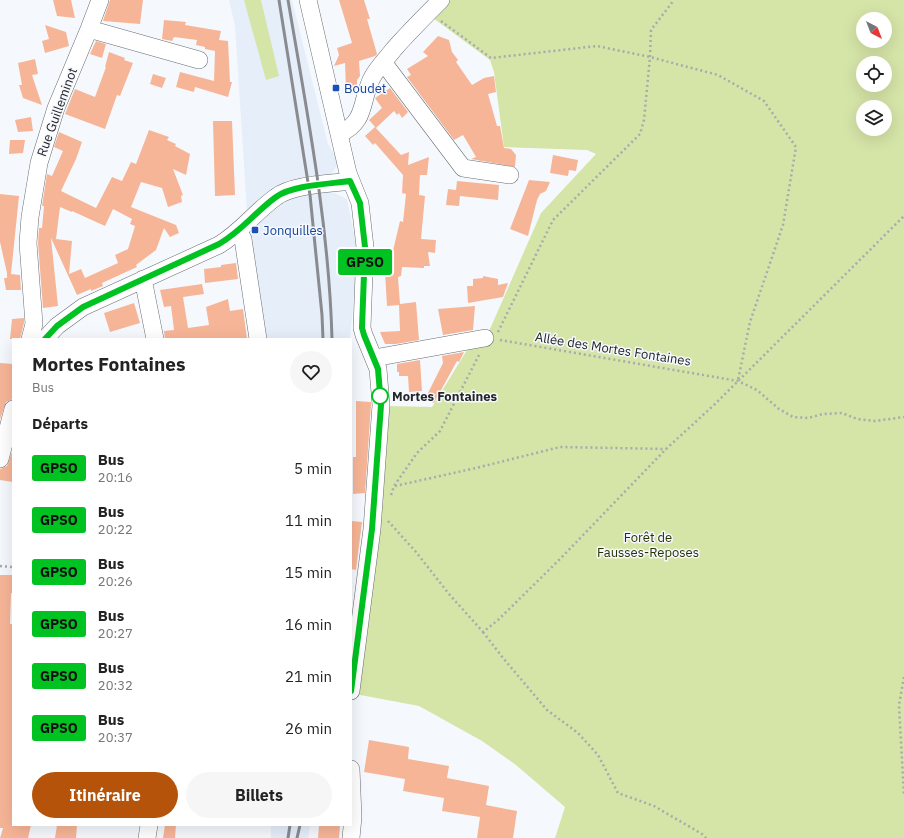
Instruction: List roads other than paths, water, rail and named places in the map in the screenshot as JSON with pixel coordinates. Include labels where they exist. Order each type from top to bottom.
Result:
[{"type":"street","name":"Rue Guilleminot","points":[[47,337],[32,332],[28,243],[34,188],[38,163],[56,108],[100,0]]},
{"type":"street","points":[[308,0],[350,181],[360,203],[365,247],[362,328],[378,369],[381,405],[372,529],[357,601],[352,675]]},
{"type":"street","points":[[339,134],[347,131],[360,116],[372,77],[383,62],[410,31],[441,0]]},
{"type":"street","points":[[89,30],[199,60]]},
{"type":"street","points":[[383,62],[464,168],[510,175]]},
{"type":"street","points":[[47,337],[65,319],[83,307],[219,244],[238,232],[276,196],[296,188],[350,181]]},
{"type":"street","points":[[238,232],[243,239],[258,338]]},
{"type":"street","points":[[143,279],[155,338]]},
{"type":"street","points":[[374,358],[487,342]]},
{"type":"street","points":[[0,459],[12,413]]},
{"type":"street","points":[[351,838],[353,817],[352,793]]},
{"type":"street","points":[[147,838],[149,826]]},
{"type":"railway","points":[[279,0],[310,195],[323,338]]},
{"type":"railway","points":[[288,0],[322,211],[327,254],[332,338]]},
{"type":"railway","points":[[288,838],[290,826]]},
{"type":"railway","points":[[297,838],[300,826]]},
{"type":"place","name":"Boudet","points":[[336,88]]},
{"type":"place","name":"Jonquilles","points":[[255,230]]},
{"type":"place","name":"Mortes Fontaines","points":[[380,396]]},
{"type":"park label","name":"Forêt de Fausses-Reposes","points":[[648,544]]}]
